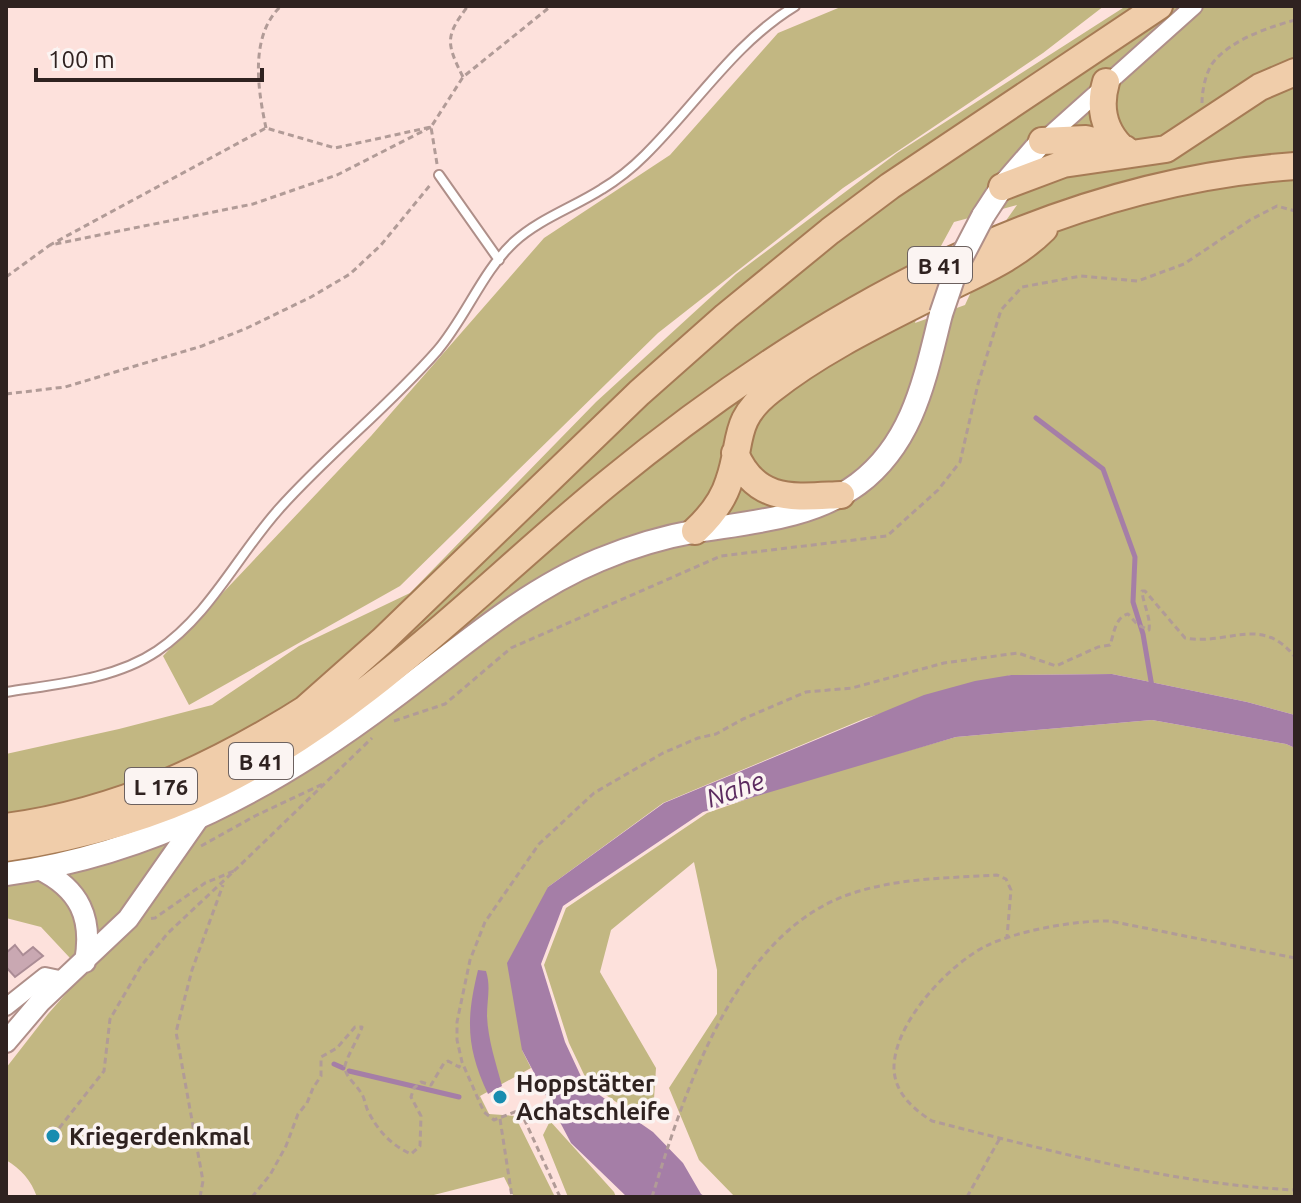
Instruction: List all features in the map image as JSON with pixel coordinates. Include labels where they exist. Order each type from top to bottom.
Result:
[{"type":"main road","points":[[303,711],[382,641],[639,393],[726,316],[890,186],[1159,6]]},
{"type":"main road","points":[[1002,187],[1063,164],[1131,150],[1166,149],[1260,87],[1295,72]]},
{"type":"main road","points":[[1106,82],[1102,99],[1104,117],[1110,133],[1131,150]]},
{"type":"main road","points":[[1042,141],[1086,139],[1131,150]]},
{"type":"main road","name":"L 176","points":[[6,874],[120,849],[198,819],[264,786],[315,754],[483,628],[552,583],[621,551],[695,531],[791,514],[841,495],[878,467],[906,430],[922,392],[941,314],[958,264],[1002,187],[1042,141]]},
{"type":"main road","name":"B 41","points":[[6,848],[43,843],[125,822],[219,784],[272,754],[355,698],[477,598],[606,484],[712,402],[869,303],[939,266],[1055,218],[1167,185],[1222,174],[1295,166]]},
{"type":"main road","points":[[695,531],[723,497],[733,468],[737,437],[751,411],[770,391],[863,332],[998,265],[1034,239],[1055,218]]},
{"type":"main road","points":[[735,453],[746,473],[769,492],[788,498],[841,495]]},
{"type":"main road","name":"L 176","points":[[6,827],[122,801],[166,784],[252,743],[477,598]]},
{"type":"street","points":[[1042,141],[1194,6]]},
{"type":"street","points":[[6,1042],[64,980],[128,919],[198,819]]},
{"type":"street","points":[[39,869],[71,890],[81,906],[87,925],[85,962]]},
{"type":"street","points":[[6,1007],[45,976],[64,980]]},
{"type":"lane","points":[[6,692],[102,675],[132,665],[181,632],[217,592],[280,508],[428,362],[452,334],[499,260],[528,231],[624,173],[663,135],[730,60],[795,6]]},
{"type":"lane","points":[[439,175],[499,260]]},
{"type":"path","points":[[266,128],[257,86],[261,45],[274,12],[281,6]]},
{"type":"path","points":[[463,77],[450,51],[452,27],[468,6]]},
{"type":"path","points":[[50,245],[253,204],[337,175],[431,127],[463,77],[551,6]]},
{"type":"path","points":[[1203,126],[1202,91],[1213,62],[1232,47],[1270,27],[1295,20]]},
{"type":"path","points":[[6,277],[50,245],[266,128],[335,148],[431,127]]},
{"type":"path","points":[[6,386],[9,394],[65,387],[202,346],[311,297],[350,274],[381,245],[439,175],[431,127]]},
{"type":"path","points":[[560,1197],[520,1110],[494,1120],[484,1112],[462,1062],[457,1022],[464,981],[485,922],[539,844],[594,793],[663,753],[716,734],[806,692],[852,688],[944,663],[1018,653],[1056,666],[1098,647],[1110,645],[1123,615],[1128,614],[1149,630],[1142,591],[1185,638],[1210,640],[1241,633],[1271,636],[1284,643],[1295,657]]},
{"type":"path","points":[[195,849],[326,782]]},
{"type":"path","points":[[53,1136],[104,1071],[110,1019],[129,984],[168,933],[234,871],[205,883],[155,918],[128,919]]},
{"type":"path","points":[[652,1197],[672,1134],[703,1057],[743,981],[767,950],[796,923],[829,903],[871,888],[926,879],[997,875],[1006,879],[1011,890],[1007,937]]},
{"type":"path","points":[[200,1197],[203,1181],[176,1032],[192,970],[224,881]]},
{"type":"path","points":[[1295,958],[1110,921],[1091,920],[1007,937],[962,960],[944,975],[915,1013],[897,1046],[894,1066],[902,1093],[915,1109],[932,1121],[1159,1174],[1241,1187],[1295,1190]]},
{"type":"path","points":[[252,1197],[275,1166],[298,1114],[321,1076],[321,1057],[337,1048],[355,1027],[362,1027],[355,1049],[344,1066],[362,1094],[368,1111],[387,1138],[393,1145],[411,1154],[420,1146],[421,1116],[411,1097],[414,1088],[421,1082],[431,1085],[444,1063],[448,1061],[459,1067],[462,1062]]},
{"type":"path","points":[[500,1119],[512,1197]]},
{"type":"path","points":[[967,1197],[1000,1138]]},
{"type":"shaded area","points":[[843,6],[1104,6],[1043,53],[843,188],[658,333],[400,586],[189,705],[163,656],[371,436],[544,238],[670,155],[778,33]]},
{"type":"shaded area","points":[[1126,6],[1295,6],[1295,715],[1112,674],[1011,675],[866,718],[663,803],[548,887],[522,1050],[531,1068],[480,1096],[489,1114],[515,1116],[555,1197],[514,1197],[504,1177],[426,1197],[37,1197],[25,1176],[6,1160],[6,1068],[84,973],[41,927],[6,918],[6,754],[212,705],[299,646],[410,593],[596,402],[736,274],[897,153]],"holes":[[[1017,205],[1000,229],[965,305],[915,323],[935,257],[954,222]]]},
{"type":"shaded area","points":[[1152,720],[1295,748],[1295,1197],[735,1197],[699,1160],[669,1088],[717,1014],[717,970],[694,862],[611,930],[600,972],[656,1068],[654,1099],[625,1108],[588,1083],[569,1043],[544,965],[566,908],[707,813],[791,784],[956,737]]},
{"type":"shaded area","points":[[550,1121],[616,1197],[568,1197],[543,1135]]},
{"type":"water","name":"Nahe","points":[[1112,674],[1295,715],[1295,748],[1152,720],[956,737],[703,812],[563,906],[541,964],[565,1042],[585,1085],[653,1132],[683,1163],[701,1194],[706,1197],[627,1197],[571,1143],[522,1050],[507,963],[548,887],[664,803],[924,695],[1011,675]]},
{"type":"water","points":[[478,970],[486,971],[488,1025],[502,1086],[488,1094],[475,1062],[470,1033],[471,1003]]},
{"type":"building","points":[[15,945],[23,955],[33,947],[43,956],[15,977],[6,967],[6,953]]},
{"type":"waterway","points":[[1036,418],[1103,469],[1135,557],[1133,602],[1143,634],[1152,687]]},
{"type":"waterway","points":[[334,1064],[343,1068]]},
{"type":"waterway","points":[[349,1071],[459,1097]]},
{"type":"place","name":"Hoppstätter Achatschleife","points":[[500,1097]]},
{"type":"place","name":"Kriegerdenkmal","points":[[53,1136]]}]
